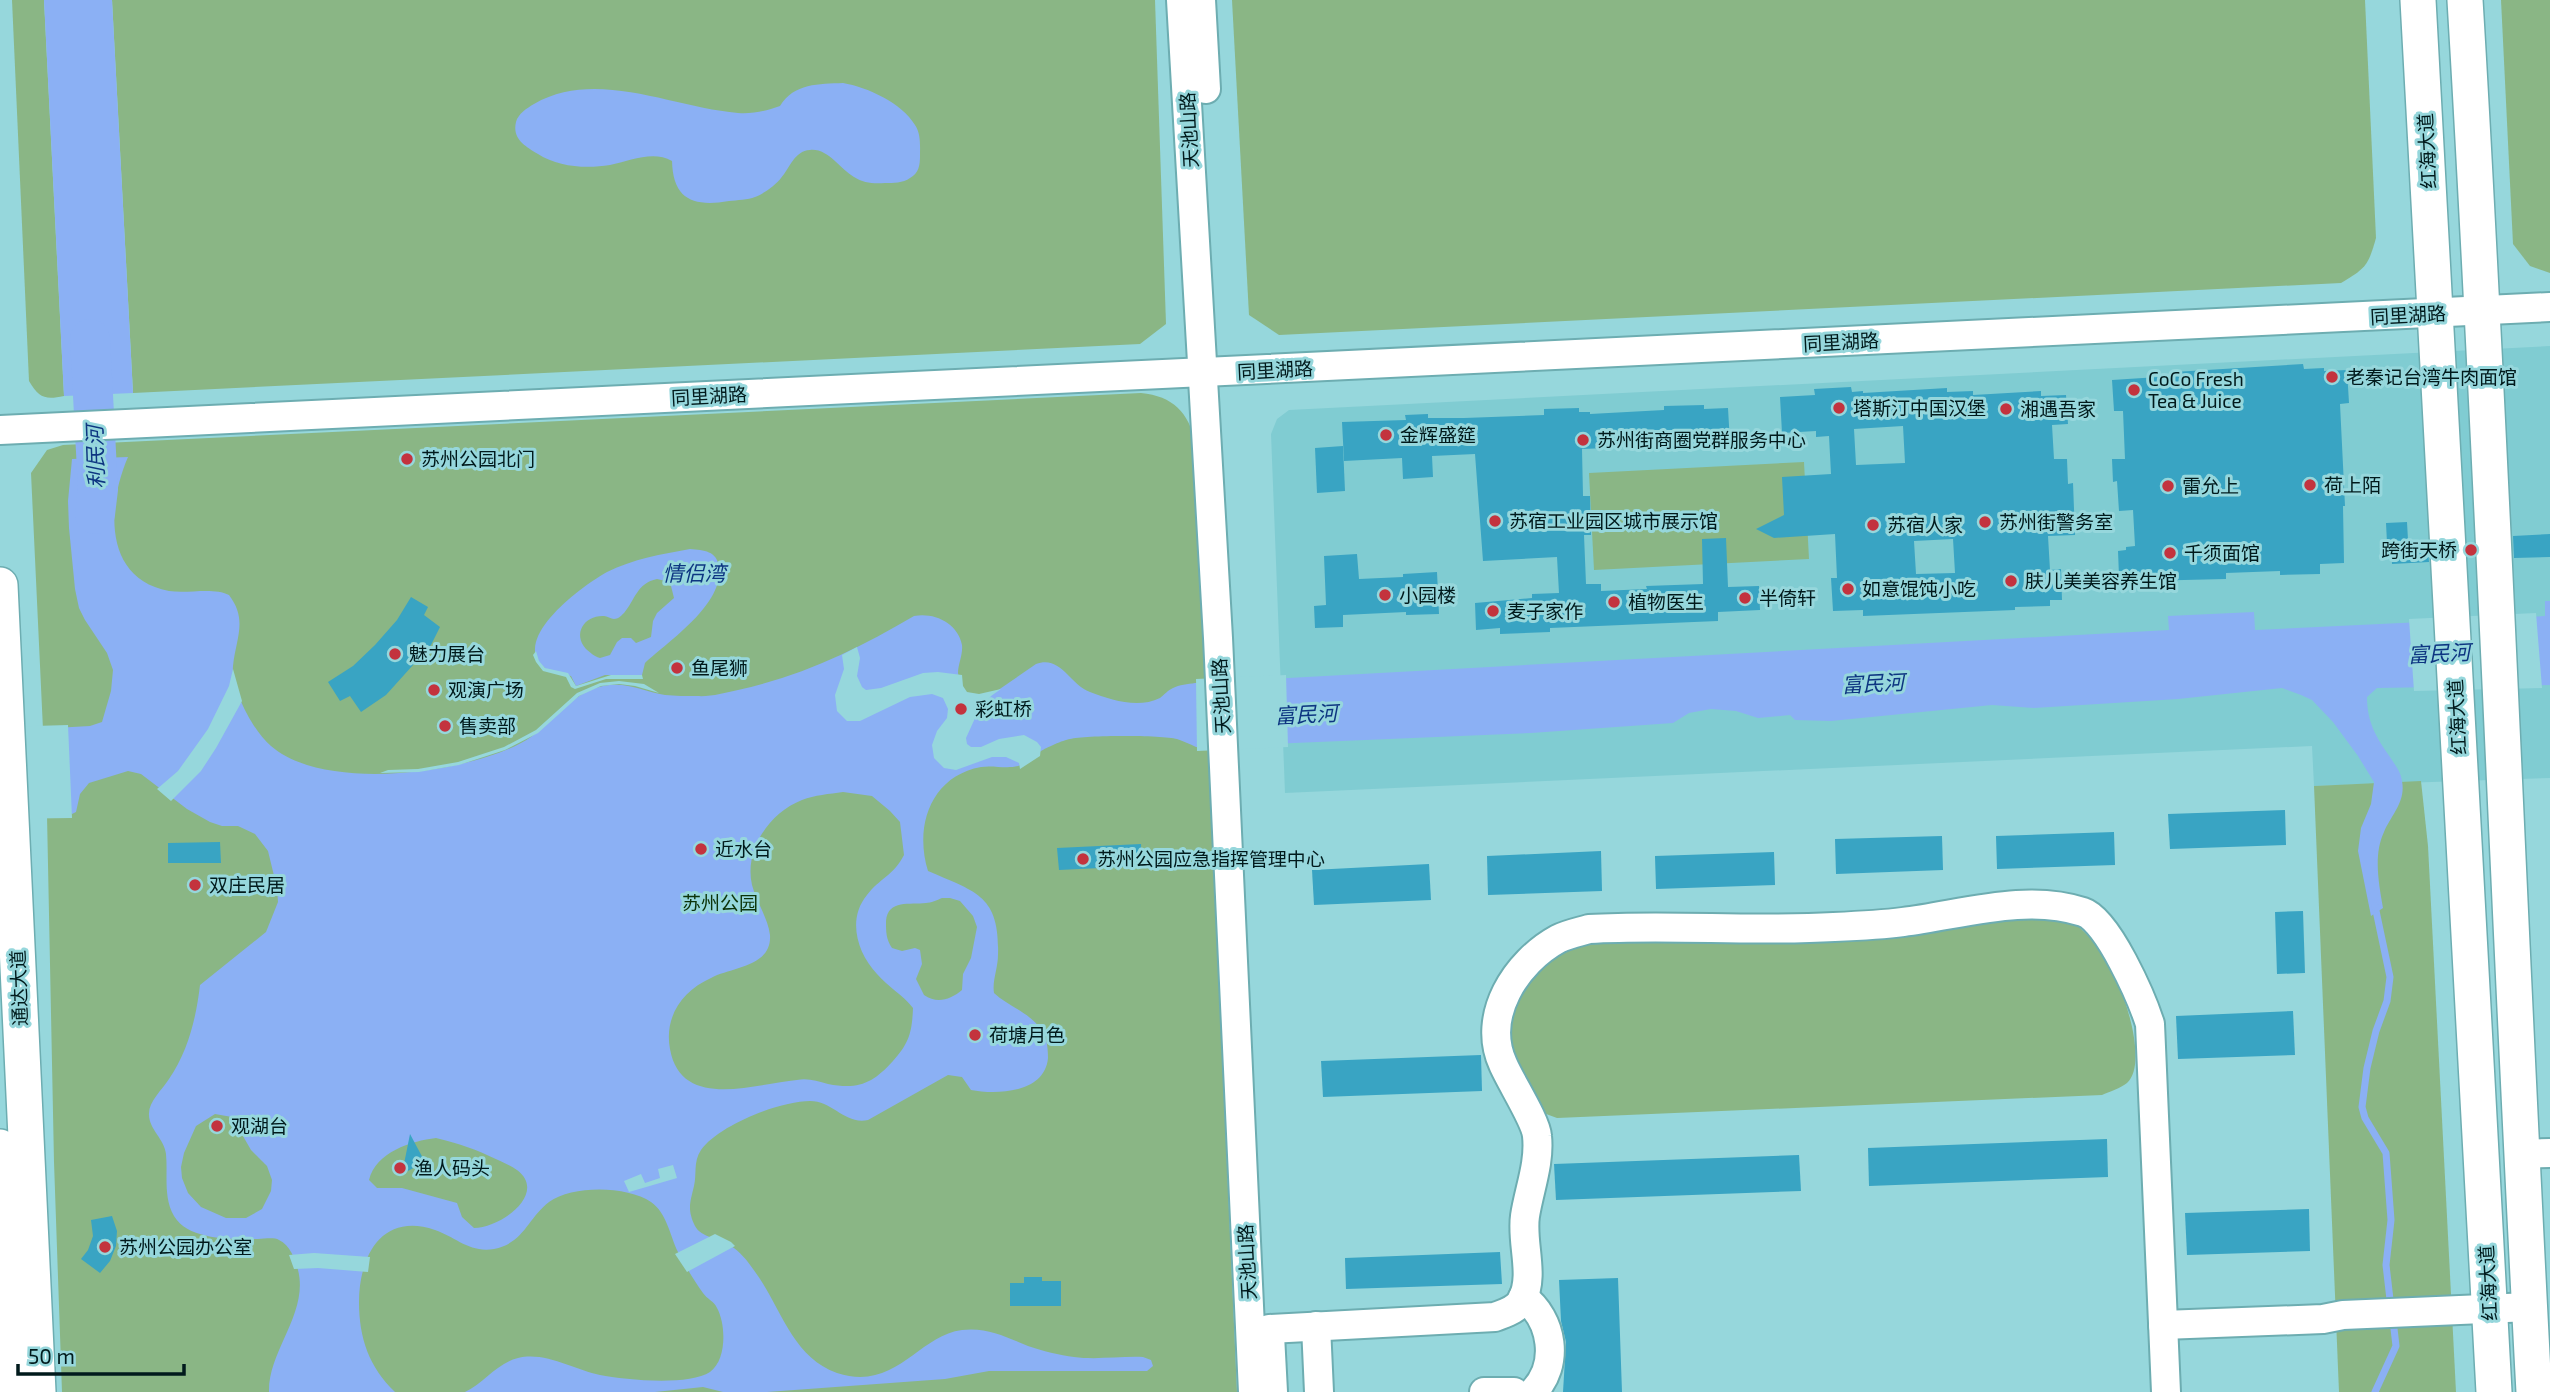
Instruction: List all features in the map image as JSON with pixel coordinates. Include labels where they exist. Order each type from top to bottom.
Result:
[{"type":"main road","name":"红海大道","points":[[2418,0],[2494,1392]]},
{"type":"main road","points":[[2465,0],[2484,311],[2502,752],[2536,1163],[2530,1307],[2534,1392]]},
{"type":"main road","name":"通达大道","points":[[0,585],[38,1392]]},
{"type":"main road","points":[[0,1147],[4,1298],[13,1392]]},
{"type":"street","name":"天池山路","points":[[1181,0],[1212,373]]},
{"type":"street","name":"天池山路","points":[[1202,0],[1212,373],[1234,802],[1253,1392]]},
{"type":"street","name":"同里湖路","points":[[5,429],[2550,307]]},
{"type":"street","name":"天池山路","points":[[1234,802],[1273,1392]]},
{"type":"street","points":[[1269,1329],[1495,1317],[1521,1303],[1527,1283],[1525,1218],[1535,1173],[1537,1135],[1500,1057],[1497,1017],[1503,997],[1513,981],[1530,960],[1559,939],[1589,929],[1831,927],[1902,922],[1997,907],[2045,905],[2086,912],[2111,940],[2141,996],[2150,1024],[2166,1392]]},
{"type":"street","points":[[1523,1297],[1540,1314],[1549,1341],[1548,1370],[1540,1385],[1532,1392]]},
{"type":"street","points":[[2163,1318],[2323,1319],[2343,1315],[2530,1307]]},
{"type":"street","points":[[1316,1326],[1319,1392]]},
{"type":"street","points":[[1485,1392],[1514,1392]]},
{"type":"shaded area","points":[[2550,346],[2550,778],[2314,786],[2312,746],[1285,793],[1271,434],[1277,419],[1289,410]]},
{"type":"green space","points":[[12,0],[44,0],[64,396],[57,397],[43,396],[29,381]]},
{"type":"green space","points":[[112,0],[1155,0],[1166,324],[1140,344],[133,393]]},
{"type":"green space","points":[[1232,0],[2365,0],[2376,238],[2365,265],[2341,283],[1279,335],[1249,315]]},
{"type":"green space","points":[[2501,0],[2550,0],[2550,273],[2530,266],[2513,244]]},
{"type":"green space","name":"苏州公园","points":[[1141,393],[1162,398],[1178,408],[1189,423],[1195,442],[1237,1392],[62,1392],[47,815],[31,473],[47,450],[63,445]]},
{"type":"green space","points":[[1804,462],[1809,559],[1594,570],[1589,473]]},
{"type":"green space","points":[[2421,781],[2428,846],[2456,1392],[2339,1392],[2314,786]]},
{"type":"green space","points":[[2060,914],[2086,934],[2106,959],[2119,985],[2131,1021],[2136,1058],[2133,1073],[2127,1083],[2102,1095],[1557,1118],[1538,1111],[1509,1047],[1512,1009],[1545,957],[1585,943]]},
{"type":"water","points":[[44,0],[112,0],[133,393],[64,396]]},
{"type":"water","points":[[843,83],[883,97],[909,117],[917,128],[920,140],[919,166],[913,176],[898,182],[865,182],[857,179],[822,152],[810,150],[800,153],[779,181],[758,196],[705,203],[688,198],[681,192],[676,185],[672,161],[665,158],[649,156],[610,165],[572,166],[554,162],[524,145],[515,128],[517,119],[534,104],[558,94],[583,90],[635,93],[713,110],[744,113],[780,106],[792,93],[808,86]]},
{"type":"water","name":"富民河","points":[[128,457],[116,496],[114,517],[121,556],[132,572],[147,584],[169,591],[216,591],[229,595],[235,604],[239,621],[233,675],[244,709],[264,739],[295,760],[324,769],[358,773],[430,770],[496,754],[532,737],[570,703],[603,686],[634,687],[665,695],[702,696],[762,684],[829,660],[914,616],[922,615],[944,621],[960,637],[962,649],[958,673],[965,695],[991,695],[1036,664],[1045,662],[1059,667],[1090,692],[1116,700],[1143,703],[1160,698],[1175,687],[1195,683],[2169,630],[2168,616],[2254,612],[2255,630],[2545,616],[2545,601],[2550,601],[2550,685],[2377,688],[2367,697],[2373,729],[2399,772],[2403,789],[2379,850],[2378,870],[2383,908],[2371,916],[2358,851],[2361,828],[2371,804],[2374,782],[2333,722],[2312,700],[2282,688],[2178,699],[2034,708],[1992,705],[1831,721],[1795,720],[1790,715],[1758,718],[1736,711],[1711,709],[1689,713],[1673,723],[1531,733],[1196,747],[1177,739],[1156,737],[1106,736],[1067,740],[1043,750],[1018,766],[981,767],[964,772],[950,781],[939,792],[931,806],[923,837],[928,871],[972,891],[982,898],[989,908],[998,935],[994,993],[1032,1019],[1044,1034],[1048,1058],[1045,1070],[1029,1085],[994,1092],[971,1090],[962,1077],[948,1075],[868,1120],[852,1119],[826,1105],[810,1101],[783,1105],[751,1116],[721,1132],[701,1150],[696,1164],[690,1210],[698,1230],[731,1246],[746,1259],[797,1342],[808,1355],[837,1373],[857,1377],[875,1375],[905,1361],[946,1334],[971,1329],[1069,1356],[1143,1357],[1151,1360],[1153,1366],[1147,1371],[989,1371],[945,1379],[767,1392],[723,1392],[703,1387],[655,1392],[465,1392],[504,1364],[518,1358],[539,1357],[590,1373],[640,1380],[687,1379],[710,1372],[716,1366],[723,1342],[720,1315],[683,1262],[661,1212],[651,1202],[628,1193],[585,1190],[559,1196],[549,1202],[519,1236],[494,1249],[470,1247],[443,1233],[417,1226],[401,1227],[388,1233],[377,1242],[363,1269],[359,1315],[372,1362],[395,1392],[269,1392],[270,1377],[298,1301],[300,1286],[294,1257],[286,1245],[277,1239],[212,1237],[181,1224],[174,1216],[168,1201],[165,1149],[149,1115],[153,1101],[176,1068],[186,1046],[200,985],[266,932],[278,902],[268,851],[255,834],[238,826],[222,826],[210,822],[187,809],[141,774],[128,771],[89,783],[80,794],[76,812],[72,814],[0,731],[90,726],[102,722],[111,691],[113,670],[107,653],[79,608],[75,589],[68,501],[72,459]],"holes":[[[843,792],[872,796],[900,822],[904,855],[896,867],[867,895],[861,904],[856,925],[860,946],[870,966],[913,1008],[906,1043],[879,1075],[857,1085],[839,1086],[801,1079],[722,1089],[704,1087],[688,1081],[677,1068],[670,1049],[670,1026],[677,1006],[701,983],[758,960],[765,954],[769,946],[769,929],[754,891],[750,872],[756,846],[762,834],[779,814],[790,806],[817,796]],[[942,898],[960,901],[973,916],[977,927],[971,958],[963,974],[962,990],[939,1000],[924,995],[916,979],[922,964],[920,950],[915,948],[902,951],[892,948],[887,935],[886,921],[891,909],[901,904],[928,903]],[[215,1114],[232,1117],[251,1150],[267,1166],[272,1180],[271,1191],[262,1209],[246,1218],[226,1218],[201,1207],[188,1193],[181,1167],[196,1126]],[[436,1138],[461,1145],[513,1167],[525,1179],[527,1189],[524,1198],[508,1216],[474,1228],[462,1217],[457,1203],[402,1188],[377,1188],[369,1180],[373,1170],[387,1155],[406,1145]]]},
{"type":"water","name":"情侣湾","points":[[690,549],[705,551],[716,558],[719,567],[718,581],[704,608],[645,663],[642,675],[605,675],[576,686],[571,676],[545,668],[536,656],[536,642],[543,628],[568,600],[617,567]],"holes":[[[657,579],[670,582],[674,598],[657,613],[651,637],[636,643],[631,638],[622,638],[610,655],[600,658],[586,649],[580,637],[583,626],[591,618],[618,618],[645,584]]]},
{"type":"pier","points":[[2536,613],[2542,688],[2414,691],[2409,619]]},
{"type":"pier","points":[[857,647],[860,658],[857,676],[866,690],[881,688],[923,673],[938,672],[962,675],[963,686],[967,692],[979,694],[1001,689],[991,696],[976,716],[966,738],[967,744],[981,747],[999,739],[1024,735],[1041,747],[1040,756],[1020,769],[1019,763],[1006,757],[992,757],[956,770],[944,768],[934,758],[932,745],[937,731],[947,718],[948,709],[943,698],[932,694],[910,697],[860,721],[847,721],[837,711],[835,695],[844,669],[842,655]]},
{"type":"pier","points":[[536,651],[545,668],[568,673],[576,686],[611,675],[642,675],[643,679],[606,679],[575,689],[566,677],[543,671],[533,655]]},
{"type":"pier","points":[[233,669],[242,701],[201,771],[171,801],[157,789],[178,771],[208,729],[229,686]]},
{"type":"pier","points":[[1286,675],[1288,747],[1197,751],[1196,679]]},
{"type":"pier","points":[[619,681],[644,684],[659,693],[619,684],[601,686],[579,696],[538,733],[505,750],[459,765],[419,772],[380,773],[458,762],[504,747],[536,730],[577,693],[600,683]]},
{"type":"pier","points":[[68,725],[72,818],[0,819],[0,727]]},
{"type":"pier","points":[[673,1165],[677,1178],[629,1192],[624,1181],[641,1174],[645,1183],[660,1178],[658,1169]]},
{"type":"pier","points":[[715,1234],[735,1246],[687,1272],[675,1254]]},
{"type":"pier","points":[[314,1253],[370,1257],[368,1272],[294,1269],[289,1255]]},
{"type":"building","points":[[2303,364],[2304,369],[2347,370],[2349,403],[2340,404],[2345,506],[2344,563],[2320,564],[2320,574],[2280,575],[2280,571],[2226,573],[2226,579],[2142,581],[2142,575],[2119,576],[2118,551],[2135,546],[2133,510],[2119,511],[2117,481],[2113,482],[2112,459],[2125,459],[2123,411],[2114,411],[2112,380],[2174,376],[2174,372]]},
{"type":"building","points":[[1851,387],[1852,392],[1863,393],[1947,388],[1947,392],[1973,391],[1973,395],[2041,391],[2041,396],[2066,395],[2068,424],[2052,425],[2054,459],[2067,459],[2068,484],[2073,483],[2075,535],[2048,536],[2050,570],[2061,569],[2062,600],[2050,600],[2050,606],[2015,607],[2015,610],[1863,616],[1863,610],[1833,611],[1831,578],[1837,578],[1835,534],[1774,538],[1756,529],[1784,515],[1782,477],[1831,474],[1829,436],[1816,437],[1816,431],[1782,433],[1780,397],[1815,395],[1814,389]],"holes":[[[1903,426],[1905,463],[1856,465],[1854,429]],[[1953,539],[1955,573],[1916,574],[1914,541]]]},
{"type":"building","points":[[1704,405],[1704,409],[1728,408],[1730,443],[1582,449],[1583,496],[1590,496],[1591,535],[1584,535],[1586,584],[1601,584],[1601,591],[1703,584],[1702,539],[1726,538],[1728,587],[1759,586],[1760,610],[1718,612],[1718,621],[1550,628],[1550,632],[1500,634],[1500,628],[1476,630],[1475,603],[1532,598],[1532,594],[1559,593],[1557,557],[1483,561],[1475,454],[1432,456],[1433,477],[1403,479],[1402,458],[1344,461],[1342,422],[1406,420],[1405,415],[1428,414],[1428,418],[1464,418],[1544,415],[1544,409],[1579,408],[1579,412],[1590,414],[1664,410],[1664,406]]},
{"type":"building","points":[[1343,446],[1345,491],[1317,493],[1315,448]]},
{"type":"building","points":[[2407,522],[2408,540],[2427,540],[2429,562],[2392,564],[2386,523]]},
{"type":"building","points":[[2550,534],[2550,557],[2514,558],[2513,536]]},
{"type":"building","points":[[1357,554],[1359,579],[1437,572],[1439,614],[1406,615],[1406,612],[1343,615],[1343,627],[1315,628],[1314,606],[1326,605],[1324,556]]},
{"type":"building","name":"魅力展台","points":[[411,597],[428,607],[424,615],[440,627],[431,645],[386,695],[361,712],[350,696],[340,701],[328,682],[353,666],[375,645],[397,620]]},
{"type":"building","points":[[2285,810],[2286,845],[2170,849],[2168,814]]},
{"type":"building","points":[[2114,832],[2115,865],[1997,869],[1996,836]]},
{"type":"building","points":[[1942,836],[1943,870],[1836,874],[1835,839]]},
{"type":"building","points":[[220,842],[221,863],[168,863],[168,843]]},
{"type":"building","points":[[1141,844],[1142,866],[1059,870],[1057,848]]},
{"type":"building","points":[[1601,851],[1602,891],[1488,895],[1487,856]]},
{"type":"building","points":[[1774,852],[1775,885],[1656,889],[1655,856]]},
{"type":"building","points":[[1429,864],[1431,900],[1314,905],[1312,870]]},
{"type":"building","points":[[2303,911],[2305,973],[2277,974],[2275,912]]},
{"type":"building","points":[[2293,1011],[2295,1055],[2178,1059],[2176,1016]]},
{"type":"building","points":[[1481,1055],[1482,1091],[1323,1097],[1321,1061]]},
{"type":"building","points":[[410,1134],[425,1162],[402,1174]]},
{"type":"building","points":[[2107,1139],[2108,1177],[1869,1186],[1868,1148]]},
{"type":"building","points":[[1799,1155],[1801,1191],[1556,1200],[1554,1164]]},
{"type":"building","points":[[2309,1209],[2310,1251],[2187,1255],[2185,1213]]},
{"type":"building","points":[[112,1216],[117,1231],[116,1246],[110,1261],[100,1273],[81,1259],[93,1236],[91,1220]]},
{"type":"building","points":[[1500,1252],[1502,1284],[1346,1289],[1345,1258]]},
{"type":"building","points":[[1024,1277],[1061,1281],[1061,1306],[1010,1306],[1010,1283],[1024,1283]]},
{"type":"building","points":[[1618,1278],[1622,1392],[1563,1392],[1566,1342],[1561,1321],[1559,1280]]},
{"type":"waterway","name":"利民河","points":[[90,339],[98,489],[95,514]]},
{"type":"waterway","points":[[2375,906],[2390,977],[2387,1001],[2367,1068],[2362,1107],[2365,1118],[2386,1153],[2391,1220],[2386,1265],[2391,1308]]},
{"type":"waterway","points":[[2375,1392],[2396,1346],[2393,1320]]},
{"type":"place","name":"老秦记台湾牛肉面馆","points":[[2332,377]]},
{"type":"place","name":"CoCo Fresh Tea & Juice","points":[[2134,390]]},
{"type":"place","name":"塔斯汀中国汉堡","points":[[1839,408]]},
{"type":"place","name":"湘遇吾家","points":[[2006,409]]},
{"type":"place","name":"金辉盛筵","points":[[1386,435]]},
{"type":"place","name":"苏州街商圈党群服务中心","points":[[1583,440]]},
{"type":"place","name":"苏州公园北门","points":[[407,459]]},
{"type":"place","name":"荷上陌","points":[[2310,485]]},
{"type":"place","name":"雷允上","points":[[2168,486]]},
{"type":"place","name":"苏宿工业园区城市展示馆","points":[[1495,521]]},
{"type":"place","name":"苏州街警务室","points":[[1985,522]]},
{"type":"place","name":"苏宿人家","points":[[1873,525]]},
{"type":"place","name":"跨街天桥","points":[[2471,550]]},
{"type":"place","name":"千须面馆","points":[[2170,553]]},
{"type":"place","name":"肤儿美美容养生馆","points":[[2011,581]]},
{"type":"place","name":"如意馄饨小吃","points":[[1848,589]]},
{"type":"place","name":"小园楼","points":[[1385,595]]},
{"type":"place","name":"半倚轩","points":[[1745,598]]},
{"type":"place","name":"植物医生","points":[[1614,602]]},
{"type":"place","name":"麦子家作","points":[[1493,611]]},
{"type":"place","name":"魅力展台","points":[[395,654]]},
{"type":"place","name":"鱼尾狮","points":[[677,668]]},
{"type":"place","name":"观演广场","points":[[434,690]]},
{"type":"place","name":"彩虹桥","points":[[961,709]]},
{"type":"place","name":"售卖部","points":[[445,726]]},
{"type":"place","name":"近水台","points":[[701,849]]},
{"type":"place","name":"苏州公园应急指挥管理中心","points":[[1083,859]]},
{"type":"place","name":"双庄民居","points":[[195,885]]},
{"type":"place","name":"荷塘月色","points":[[975,1035]]},
{"type":"place","name":"观湖台","points":[[217,1126]]},
{"type":"place","name":"渔人码头","points":[[400,1168]]},
{"type":"place","name":"苏州公园办公室","points":[[105,1247]]}]
